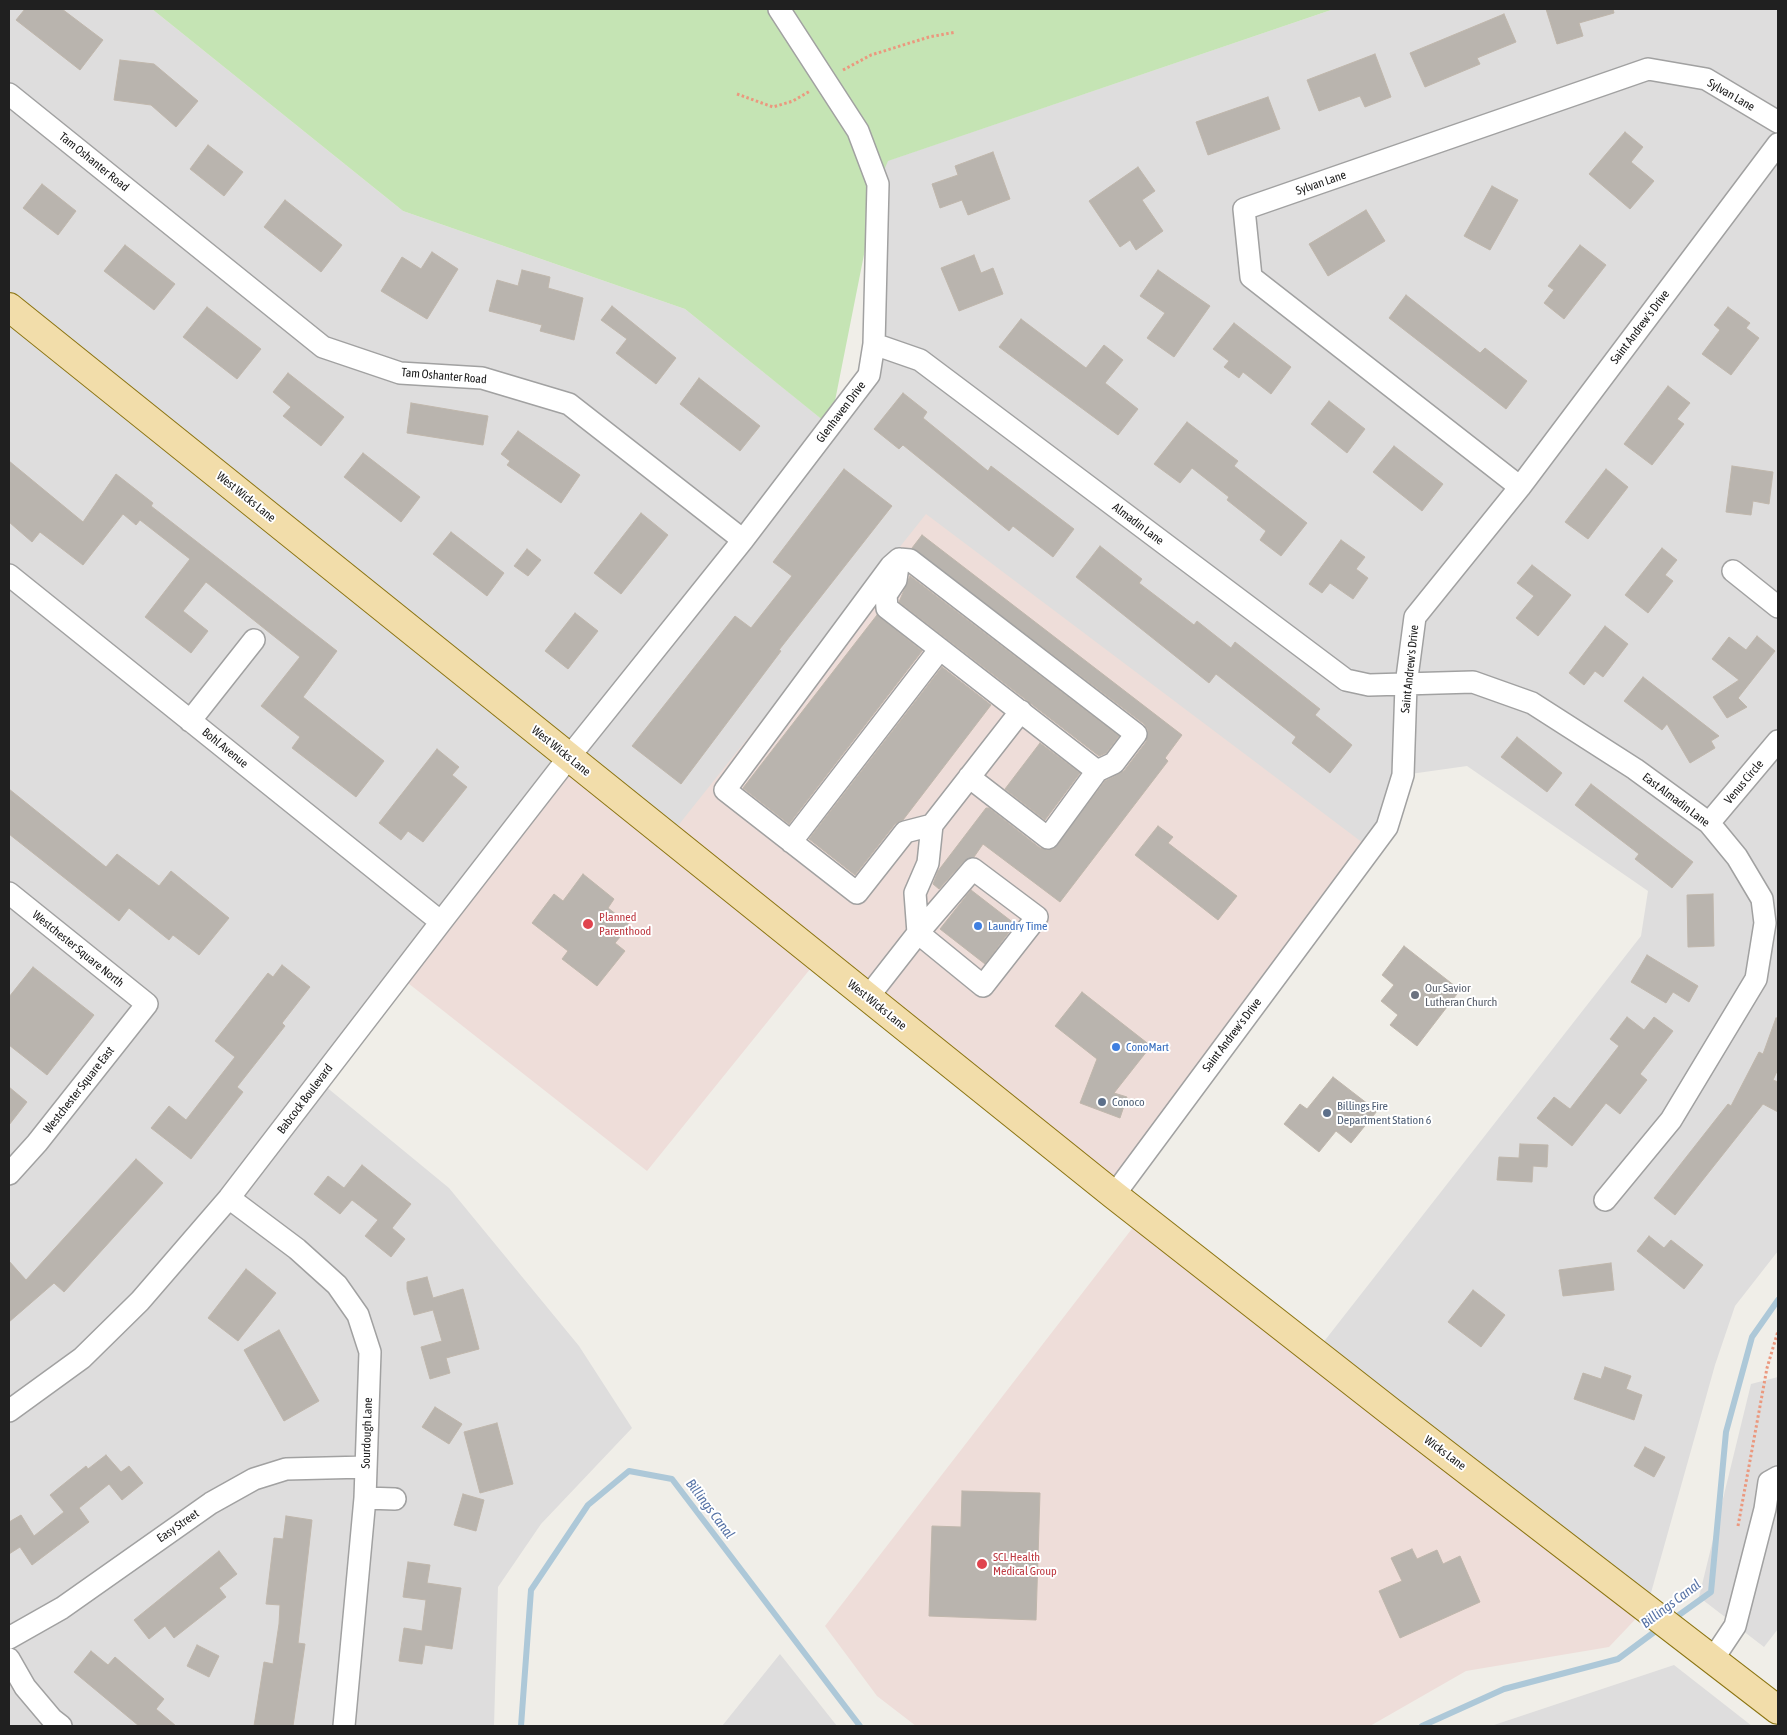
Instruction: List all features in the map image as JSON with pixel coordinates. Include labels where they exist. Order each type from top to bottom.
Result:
[{"type":"main road","name":"West Wicks Lane","points":[[9,308],[1114,1195]]},
{"type":"main road","name":"Wicks Lane","points":[[1114,1195],[1383,1406],[1647,1607],[1778,1710]]},
{"type":"street","name":"Glenhaven Drive","points":[[569,757],[743,540],[869,375],[874,344],[878,184],[858,132],[779,9]]},
{"type":"street","name":"Sylvan Lane","points":[[1520,487],[1251,278],[1244,210],[1648,69],[1706,79],[1778,122]]},
{"type":"street","name":"Tam Oshanter Road","points":[[9,94],[323,347],[400,373],[482,378],[569,404],[743,540]]},
{"type":"street","name":"Saint Andrew's Drive","points":[[1114,1195],[1387,827],[1403,775],[1406,685],[1415,618],[1520,487],[1778,144]]},
{"type":"street","name":"Almadin Lane","points":[[874,344],[920,360],[1346,680],[1369,685],[1406,685]]},
{"type":"street","points":[[899,559],[896,580],[886,595],[888,608],[1098,771]]},
{"type":"street","points":[[932,825],[905,832],[856,893],[725,790],[891,566],[899,559],[910,560],[1136,734],[1114,763],[1098,771],[1048,838],[969,777]]},
{"type":"street","points":[[1734,571],[1778,607]]},
{"type":"street","name":"Bohl Avenue","points":[[9,575],[441,922]]},
{"type":"street","points":[[190,721],[254,640]]},
{"type":"street","points":[[791,842],[940,649]]},
{"type":"street","name":"East Almadin Lane","points":[[1406,685],[1473,682],[1532,704],[1635,769],[1709,823],[1737,857],[1762,899],[1765,923],[1756,979],[1671,1120],[1605,1200]]},
{"type":"street","points":[[868,997],[918,933],[973,869],[1037,917],[983,986],[918,933],[915,893],[928,863],[932,825],[1021,711]]},
{"type":"street","name":"Venus Circle","points":[[1709,823],[1778,741]]},
{"type":"street","name":"Babcock Boulevard","points":[[9,1411],[88,1352],[140,1301],[230,1198],[569,757]]},
{"type":"street","name":"Westchester Square North","points":[[9,893],[147,1004]]},
{"type":"street","name":"Westchester Square East","points":[[9,1174],[38,1143],[147,1004]]},
{"type":"street","name":"Sourdough Lane","points":[[230,1198],[337,1284],[358,1315],[370,1352],[365,1498],[344,1726]]},
{"type":"street","name":"Easy Street","points":[[9,1638],[62,1608],[211,1503],[254,1479],[286,1469],[366,1467]]},
{"type":"street","points":[[1713,1659],[1735,1626],[1765,1509],[1769,1482],[1778,1477]]},
{"type":"street","points":[[365,1498],[395,1499]]},
{"type":"street","points":[[9,1659],[25,1687],[52,1719],[61,1726]]},
{"type":"shaded area","points":[[9,9],[152,9],[403,211],[685,309],[829,425],[869,375],[878,184],[887,161],[1334,9],[1778,9],[1778,1251],[1735,1306],[1715,1365],[1647,1607],[1315,1353],[1641,936],[1648,891],[1467,766],[1403,775],[1371,849],[669,837],[569,757],[319,1081],[449,1188],[579,1346],[632,1428],[541,1524],[498,1587],[494,1726],[9,1726]]},
{"type":"shaded area","points":[[926,514],[1371,849],[1114,1195],[819,958],[647,1171],[399,976],[569,757],[669,837]]},
{"type":"shaded area","points":[[1141,1217],[1647,1607],[1609,1647],[1466,1671],[1370,1726],[916,1726],[877,1696],[825,1626]]},
{"type":"shaded area","points":[[1778,1377],[1778,1629],[1764,1647],[1699,1597],[1751,1384]]},
{"type":"shaded area","points":[[780,1654],[837,1726],[722,1726]]},
{"type":"shaded area","points":[[1674,1665],[1752,1726],[1491,1726]]},
{"type":"green space","points":[[152,9],[1334,9],[888,161],[878,184],[830,426],[685,309],[403,211]]},
{"type":"building","points":[[25,9],[62,9],[103,40],[80,70],[16,20]]},
{"type":"building","points":[[1546,9],[1613,9],[1614,13],[1579,23],[1583,36],[1557,44]]},
{"type":"building","points":[[1504,14],[1516,42],[1477,58],[1480,64],[1425,87],[1410,53]]},
{"type":"building","points":[[1375,54],[1391,97],[1365,107],[1360,96],[1319,111],[1307,80]]},
{"type":"building","points":[[120,60],[154,64],[198,101],[176,127],[151,105],[114,100]]},
{"type":"building","points":[[1268,97],[1280,129],[1208,155],[1196,122]]},
{"type":"building","points":[[1625,132],[1643,147],[1631,162],[1654,181],[1630,209],[1589,174]]},
{"type":"building","points":[[208,145],[243,172],[224,196],[190,169]]},
{"type":"building","points":[[993,152],[1010,199],[968,215],[962,200],[940,208],[932,184],[958,175],[955,166]]},
{"type":"building","points":[[1138,167],[1155,191],[1142,200],[1163,231],[1136,250],[1130,240],[1120,247],[1089,201]]},
{"type":"building","points":[[42,184],[76,211],[58,235],[23,208]]},
{"type":"building","points":[[1492,186],[1518,200],[1490,250],[1464,236]]},
{"type":"building","points":[[285,200],[342,245],[321,272],[264,227]]},
{"type":"building","points":[[1366,210],[1385,241],[1328,276],[1309,244]]},
{"type":"building","points":[[125,245],[175,284],[154,310],[104,271]]},
{"type":"building","points":[[1580,245],[1606,265],[1564,319],[1544,303],[1554,290],[1548,286]]},
{"type":"building","points":[[432,252],[458,269],[427,319],[381,291],[402,257],[421,269]]},
{"type":"building","points":[[974,255],[981,273],[993,268],[1003,294],[959,311],[941,268]]},
{"type":"building","points":[[522,270],[550,277],[548,288],[583,298],[574,340],[540,331],[542,325],[489,311],[497,280],[518,286]]},
{"type":"building","points":[[1158,270],[1210,306],[1174,357],[1147,338],[1165,313],[1140,296]]},
{"type":"building","points":[[1406,295],[1480,353],[1485,348],[1527,381],[1506,409],[1389,318]]},
{"type":"building","points":[[612,306],[676,358],[656,384],[616,353],[627,339],[601,320]]},
{"type":"building","points":[[207,307],[261,349],[237,379],[183,337]]},
{"type":"building","points":[[1728,307],[1750,323],[1746,328],[1759,338],[1731,375],[1702,354],[1720,330],[1714,325]]},
{"type":"building","points":[[1021,319],[1086,368],[1104,345],[1123,360],[1105,383],[1138,409],[1118,435],[999,347]]},
{"type":"building","points":[[1234,323],[1291,367],[1271,394],[1243,372],[1239,378],[1224,367],[1229,361],[1213,349]]},
{"type":"building","points":[[288,373],[344,417],[321,446],[283,416],[291,407],[273,392]]},
{"type":"building","points":[[699,378],[760,426],[740,451],[680,404]]},
{"type":"building","points":[[1668,386],[1690,403],[1677,419],[1684,424],[1652,465],[1624,444]]},
{"type":"building","points":[[903,393],[927,412],[923,418],[988,471],[991,466],[1074,529],[1053,557],[1013,526],[1009,531],[903,445],[899,449],[874,429]]},
{"type":"building","points":[[1329,401],[1365,429],[1347,453],[1311,424]]},
{"type":"building","points":[[411,403],[488,416],[483,445],[407,433]]},
{"type":"building","points":[[1187,422],[1238,461],[1234,466],[1307,523],[1281,556],[1260,540],[1266,531],[1227,500],[1229,497],[1192,468],[1180,483],[1154,464]]},
{"type":"building","points":[[518,431],[580,475],[561,503],[507,465],[510,461],[501,454]]},
{"type":"building","points":[[1394,446],[1443,484],[1422,511],[1373,472]]},
{"type":"building","points":[[363,453],[420,497],[401,522],[344,477]]},
{"type":"building","points":[[9,461],[83,522],[116,474],[153,503],[151,506],[337,651],[303,697],[384,761],[356,797],[292,748],[300,737],[261,706],[300,657],[206,582],[183,611],[208,631],[191,653],[145,617],[190,559],[140,520],[136,525],[123,514],[83,565],[40,532],[32,542],[9,522]]},
{"type":"building","points":[[1732,466],[1773,472],[1769,504],[1753,501],[1751,515],[1726,512]]},
{"type":"building","points":[[844,469],[892,506],[779,650],[781,651],[681,784],[632,746],[735,616],[751,628],[792,576],[773,562]]},
{"type":"building","points":[[1606,469],[1628,487],[1588,539],[1565,522]]},
{"type":"building","points":[[641,513],[668,535],[621,594],[594,573]]},
{"type":"building","points":[[451,532],[504,573],[487,596],[433,554]]},
{"type":"building","points":[[922,535],[1182,735],[1165,758],[1168,761],[1060,902],[983,844],[974,857],[964,861],[939,889],[933,884],[938,871],[986,808],[989,808],[1040,848],[1053,849],[1105,781],[1124,771],[1146,742],[1148,730],[1144,724],[912,548]]},
{"type":"building","points":[[1341,540],[1365,557],[1356,569],[1368,578],[1353,599],[1330,583],[1322,593],[1309,584]]},
{"type":"building","points":[[1100,546],[1142,579],[1139,583],[1194,625],[1197,621],[1231,648],[1235,642],[1320,709],[1315,715],[1352,745],[1330,773],[1292,743],[1296,737],[1216,674],[1209,683],[1076,577]]},
{"type":"building","points":[[1662,548],[1677,560],[1665,575],[1673,581],[1648,613],[1625,595]]},
{"type":"building","points":[[527,549],[541,560],[528,576],[514,566]]},
{"type":"building","points":[[1532,565],[1571,595],[1538,636],[1516,618],[1534,596],[1517,583]]},
{"type":"building","points":[[910,576],[1119,736],[1106,753],[1099,756],[899,602]]},
{"type":"building","points":[[575,613],[598,631],[568,669],[545,651]]},
{"type":"building","points":[[877,615],[922,651],[789,824],[743,788]]},
{"type":"building","points":[[1605,626],[1628,644],[1603,677],[1595,671],[1584,685],[1569,673]]},
{"type":"building","points":[[1757,636],[1775,651],[1738,698],[1747,707],[1727,718],[1713,697],[1739,680],[1712,659],[1729,637],[1746,650]]},
{"type":"building","points":[[942,667],[991,705],[903,820],[895,824],[855,875],[809,839]]},
{"type":"building","points":[[1643,677],[1719,736],[1711,741],[1715,748],[1690,763],[1667,724],[1662,730],[1624,701]]},
{"type":"building","points":[[1517,737],[1562,773],[1547,792],[1501,757]]},
{"type":"building","points":[[1040,743],[1080,773],[1045,820],[1005,789]]},
{"type":"building","points":[[437,749],[459,767],[452,775],[467,787],[423,842],[408,831],[401,840],[379,823]]},
{"type":"building","points":[[1591,784],[1693,862],[1672,888],[1635,859],[1639,854],[1575,805]]},
{"type":"building","points":[[9,789],[106,867],[117,854],[159,886],[171,871],[229,918],[199,955],[173,935],[169,940],[129,908],[119,921],[9,834]]},
{"type":"building","points":[[1158,826],[1173,837],[1168,843],[1237,896],[1218,920],[1135,855]]},
{"type":"building","points":[[583,874],[614,899],[608,908],[630,925],[615,943],[625,951],[597,986],[562,959],[568,951],[532,923],[554,894],[563,901]]},
{"type":"building","points":[[971,890],[1015,924],[985,964],[940,929]]},
{"type":"building","points":[[1713,894],[1714,946],[1688,947],[1687,895]]},
{"type":"building","points":[[1404,946],[1460,990],[1417,1046],[1390,1025],[1398,1015],[1381,1001],[1394,985],[1382,975]]},
{"type":"building","points":[[1647,955],[1698,986],[1689,1002],[1673,992],[1666,1003],[1631,982]]},
{"type":"building","points":[[282,965],[310,987],[282,1023],[285,1026],[237,1087],[243,1092],[191,1159],[151,1128],[169,1106],[186,1120],[235,1057],[215,1041],[268,973],[273,977]]},
{"type":"building","points":[[33,967],[94,1015],[47,1075],[9,1045],[9,997]]},
{"type":"building","points":[[1082,992],[1151,1046],[1114,1093],[1127,1097],[1120,1118],[1080,1103],[1097,1059],[1055,1026]]},
{"type":"building","points":[[1627,1017],[1644,1030],[1654,1017],[1673,1031],[1640,1074],[1647,1080],[1620,1114],[1606,1103],[1572,1146],[1537,1118],[1554,1097],[1570,1109],[1619,1046],[1610,1039]]},
{"type":"building","points":[[1776,1018],[1778,1018],[1778,1069],[1773,1080],[1778,1082],[1778,1112],[1763,1104],[1675,1215],[1654,1198],[1728,1104],[1731,1106],[1759,1052],[1763,1054]]},
{"type":"building","points":[[1333,1077],[1377,1111],[1351,1143],[1336,1131],[1319,1152],[1284,1124],[1300,1104],[1307,1109]]},
{"type":"building","points":[[9,1087],[27,1102],[9,1125]]},
{"type":"building","points":[[1520,1144],[1548,1145],[1547,1167],[1533,1166],[1532,1182],[1497,1180],[1499,1157],[1519,1158]]},
{"type":"building","points":[[136,1159],[163,1183],[64,1292],[54,1283],[9,1322],[9,1261],[26,1280]]},
{"type":"building","points":[[362,1165],[411,1204],[392,1228],[405,1239],[391,1257],[365,1236],[378,1220],[352,1200],[340,1214],[314,1194],[328,1176],[344,1188]]},
{"type":"building","points":[[1649,1236],[1664,1248],[1671,1240],[1703,1265],[1684,1289],[1637,1251]]},
{"type":"building","points":[[1611,1263],[1614,1290],[1563,1296],[1559,1270]]},
{"type":"building","points":[[246,1269],[276,1293],[238,1341],[208,1318]]},
{"type":"building","points":[[427,1277],[433,1298],[463,1289],[479,1349],[446,1358],[450,1373],[430,1379],[421,1347],[442,1341],[433,1310],[414,1315],[407,1289],[407,1282]]},
{"type":"building","points":[[1473,1290],[1505,1315],[1481,1347],[1448,1322]]},
{"type":"building","points":[[279,1330],[319,1401],[284,1421],[244,1350]]},
{"type":"building","points":[[1605,1367],[1631,1376],[1626,1389],[1642,1395],[1634,1420],[1574,1399],[1583,1373],[1601,1379]]},
{"type":"building","points":[[435,1407],[462,1424],[449,1444],[422,1427]]},
{"type":"building","points":[[497,1423],[513,1484],[480,1493],[464,1432]]},
{"type":"building","points":[[1645,1447],[1665,1457],[1654,1477],[1634,1466]]},
{"type":"building","points":[[106,1455],[121,1472],[129,1466],[143,1483],[122,1500],[109,1484],[79,1508],[89,1522],[32,1565],[20,1547],[9,1554],[9,1522],[21,1515],[34,1536],[64,1512],[50,1495],[86,1466],[88,1469]]},
{"type":"building","points":[[962,1491],[1040,1493],[1036,1620],[929,1616],[932,1526],[961,1527]]},
{"type":"building","points":[[463,1494],[484,1500],[476,1531],[454,1525]]},
{"type":"building","points":[[286,1516],[312,1520],[298,1643],[305,1644],[293,1726],[254,1726],[264,1662],[273,1664],[280,1605],[266,1604],[274,1538],[283,1539]]},
{"type":"building","points":[[1412,1549],[1417,1559],[1437,1550],[1443,1564],[1460,1556],[1480,1602],[1400,1638],[1379,1591],[1402,1581],[1391,1558]]},
{"type":"building","points":[[219,1551],[237,1574],[219,1588],[226,1597],[174,1638],[165,1626],[149,1639],[134,1620]]},
{"type":"building","points":[[408,1562],[430,1565],[427,1583],[461,1588],[452,1649],[425,1645],[422,1664],[399,1661],[404,1628],[422,1631],[426,1600],[403,1597]]},
{"type":"building","points":[[197,1645],[219,1656],[209,1677],[187,1666]]},
{"type":"building","points":[[91,1651],[108,1665],[115,1657],[164,1699],[156,1709],[176,1726],[139,1726],[74,1672]]},
{"type":"waterway","name":"Billings Canal","points":[[1672,1620],[1711,1592],[1726,1432],[1752,1337],[1778,1300]]},
{"type":"waterway","name":"Billings Canal","points":[[521,1726],[531,1590],[588,1505],[629,1471],[672,1479],[860,1726]]},
{"type":"waterway","name":"Billings Canal","points":[[1422,1726],[1504,1689],[1618,1659],[1661,1627]]},
{"type":"place","name":"Planned Parenthood","points":[[588,924]]},
{"type":"place","name":"Laundry Time","points":[[978,926]]},
{"type":"place","name":"Our Savior Lutheran Church","points":[[1415,995]]},
{"type":"place","name":"ConoMart","points":[[1116,1047]]},
{"type":"place","name":"Conoco","points":[[1102,1102]]},
{"type":"place","name":"Billings Fire Department Station 6","points":[[1327,1113]]},
{"type":"place","name":"SCL Health Medical Group","points":[[982,1564]]}]
